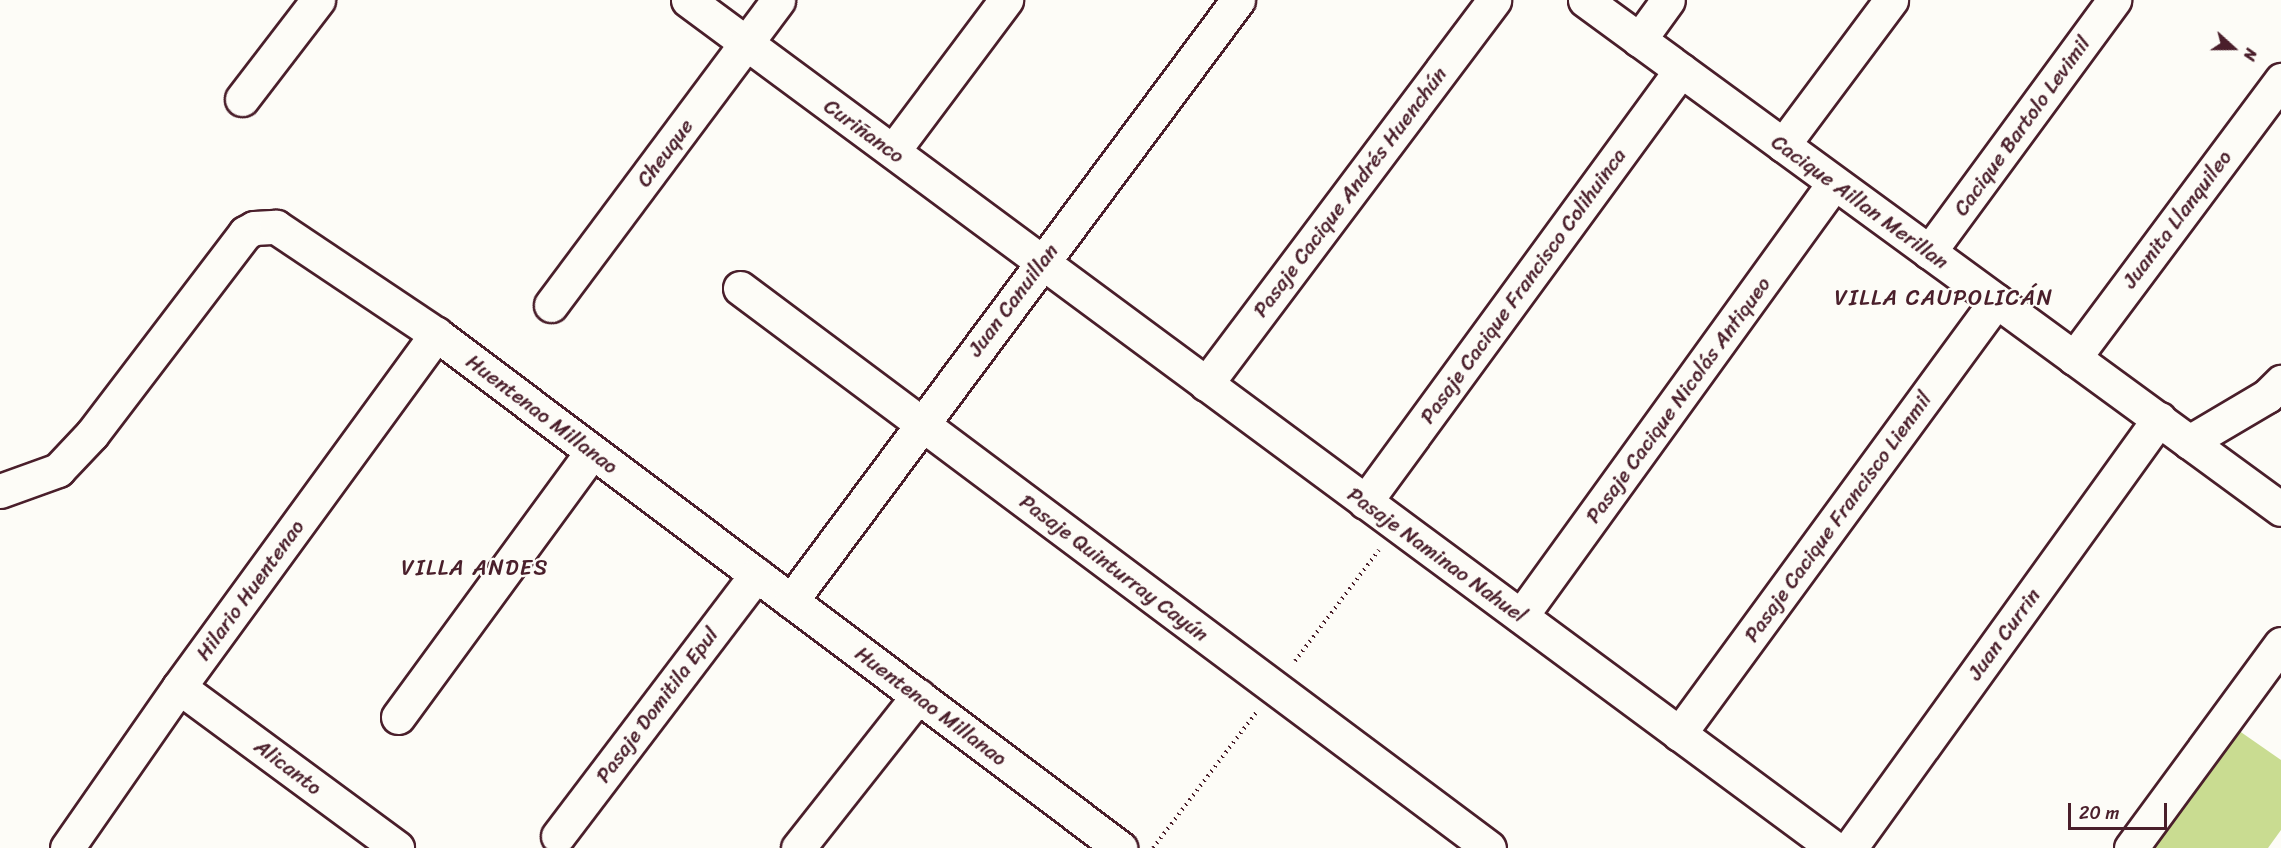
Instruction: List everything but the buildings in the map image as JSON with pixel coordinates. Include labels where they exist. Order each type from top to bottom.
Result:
[{"type":"street","points":[[242,99],[318,0]]},
{"type":"street","name":"Curiñanco","points":[[688,0],[1041,262]]},
{"type":"street","name":"Cheuque","points":[[551,305],[778,0]]},
{"type":"street","points":[[892,152],[1006,0]]},
{"type":"street","name":"Juan Canuillan","points":[[791,601],[1238,0]]},
{"type":"street","name":"Pasaje Cacique Andrés Huenchún","points":[[1206,384],[1494,0]]},
{"type":"street","name":"Cacique Aillan Merillan","points":[[1585,0],[2281,509]]},
{"type":"street","points":[[1639,40],[1668,0]]},
{"type":"street","points":[[1783,145],[1891,0]]},
{"type":"street","name":"Cacique Bartolo Levimil","points":[[1929,252],[2115,0]]},
{"type":"street","name":"Pasaje Cacique Francisco Colihuinca","points":[[1365,502],[1681,70]]},
{"type":"street","name":"Juanita Llanquileo","points":[[2074,358],[2281,80]]},
{"type":"street","name":"Pasaje Cacique Nicolás Antiqueo","points":[[1521,616],[1834,183]]},
{"type":"street","name":"Huentenao Millanao","points":[[0,491],[58,470],[92,434],[237,241],[255,228],[276,227],[436,334],[1114,846]]},
{"type":"street","name":"Pasaje Naminao Nahuel","points":[[1041,262],[1834,848]]},
{"type":"street","name":"Pasaje Quinturray Cayún","points":[[740,288],[1489,848]]},
{"type":"street","name":"Pasaje Cacique Francisco Lienmil","points":[[1679,734],[1996,301]]},
{"type":"street","name":"Hilario Huentenao","points":[[67,848],[179,687],[436,334]]},
{"type":"street","points":[[2189,442],[2267,396],[2281,382]]},
{"type":"street","name":"Juan Currin","points":[[1850,848],[2158,420]]},
{"type":"street","points":[[398,717],[592,452]]},
{"type":"street","name":"Pasaje Domitila Epul","points":[[558,836],[756,575]]},
{"type":"street","points":[[2131,848],[2281,644]]},
{"type":"street","name":"Alicanto","points":[[179,687],[397,848]]},
{"type":"street","points":[[798,848],[918,696]]},
{"type":"green space","points":[[2235,728],[2281,760],[2281,830],[2268,848],[2147,848]]},
{"type":"district","name":"VILLA CAUPOLICÁN","points":[[1944,298]]},
{"type":"district","name":"VILLA ANDES","points":[[475,568]]}]
